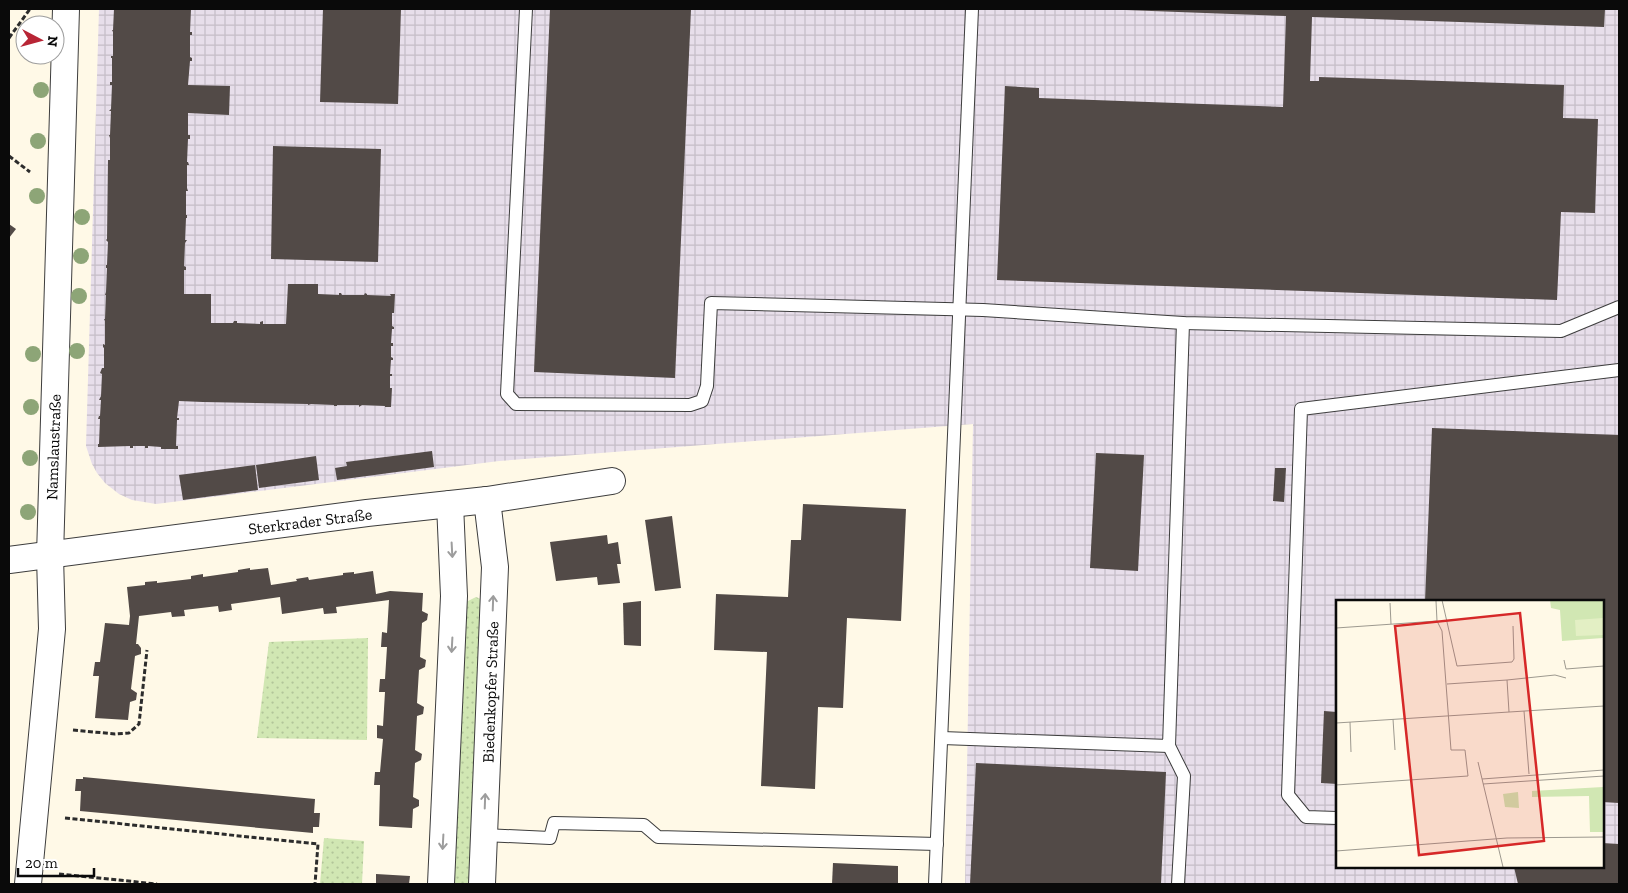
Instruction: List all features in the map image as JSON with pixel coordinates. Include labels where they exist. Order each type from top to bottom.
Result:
[{"type":"street","name":"Namslaustraße","points":[[28,884],[52,629],[50,556],[66,9]]},
{"type":"street","name":"Sterkrader Straße","points":[[9,560],[367,513],[487,500],[612,481]]},
{"type":"street","name":"Biedenkopfer Straße","points":[[482,884],[495,567],[487,500]]},
{"type":"street","points":[[441,884],[454,596],[450,504]]},
{"type":"lane","points":[[526,9],[507,394],[516,404],[690,405],[702,401],[707,386],[711,303],[983,310],[1183,323],[1561,331],[1619,307]]},
{"type":"lane","points":[[935,884],[972,9]]},
{"type":"lane","points":[[1178,884],[1184,776],[1169,746],[1183,323]]},
{"type":"lane","points":[[1336,818],[1306,817],[1288,795],[1301,409],[1619,370]]},
{"type":"lane","points":[[942,738],[1169,746]]},
{"type":"lane","points":[[484,835],[550,838],[554,823],[626,824],[644,825],[658,837],[937,844]]},
{"type":"path","points":[[9,38],[30,9]]},
{"type":"path","points":[[9,156],[30,172]]},
{"type":"path","points":[[73,730],[115,734],[129,733],[139,724],[147,650]]},
{"type":"path","points":[[65,818],[318,844],[314,884]]},
{"type":"path","points":[[59,874],[158,884]]},
{"type":"shaded area","points":[[99,9],[1619,9],[1619,884],[965,884],[973,424],[499,461],[156,504],[132,500],[119,494],[105,483],[92,464],[86,446]]},
{"type":"green space","points":[[476,597],[483,600],[476,884],[452,884],[466,602]]},
{"type":"green space","points":[[368,638],[367,740],[257,738],[269,642]]},
{"type":"green space","points":[[324,838],[364,841],[362,884],[320,884]]},
{"type":"building","points":[[114,9],[191,9],[190,32],[192,32],[192,35],[190,35],[190,57],[192,61],[190,61],[188,85],[230,86],[229,115],[188,113],[188,135],[190,135],[190,139],[188,139],[187,162],[189,165],[187,165],[188,191],[186,191],[187,218],[185,240],[187,240],[185,243],[184,266],[186,270],[184,270],[184,294],[211,294],[211,323],[233,323],[237,321],[237,323],[260,324],[263,321],[263,324],[286,324],[288,284],[318,284],[318,294],[364,295],[365,293],[367,295],[391,296],[390,294],[395,294],[394,313],[392,313],[392,326],[394,329],[392,329],[391,343],[393,343],[393,346],[391,346],[391,357],[393,360],[391,360],[390,374],[392,374],[390,376],[390,388],[392,388],[391,407],[179,401],[176,446],[178,446],[178,449],[161,449],[161,447],[148,446],[148,448],[145,448],[145,446],[133,446],[133,448],[130,448],[130,446],[98,447],[100,419],[98,419],[100,416],[101,400],[99,400],[101,396],[102,374],[100,373],[102,368],[104,368],[103,344],[105,345],[108,160],[110,160],[109,135],[111,111],[109,111],[111,109],[112,85],[110,85],[110,82],[112,82],[111,56],[113,56],[112,30]]},
{"type":"building","points":[[323,9],[401,9],[398,104],[320,102]]},
{"type":"building","points":[[550,9],[691,9],[675,378],[534,372]]},
{"type":"building","points":[[1125,9],[1605,9],[1604,27],[1312,17],[1310,81],[1319,81],[1319,77],[1564,85],[1563,118],[1598,119],[1595,213],[1561,212],[1557,300],[997,280],[1005,86],[1039,88],[1039,98],[1283,107],[1286,16]]},
{"type":"building","points":[[273,146],[381,149],[378,262],[271,259]]},
{"type":"building","points":[[9,224],[16,229],[9,238]]},
{"type":"building","points":[[1432,428],[1619,435],[1619,803],[1603,802],[1603,600],[1425,600]]},
{"type":"building","points":[[432,451],[434,467],[337,480],[335,468],[347,466],[346,462]]},
{"type":"building","points":[[1096,453],[1144,455],[1138,571],[1090,568]]},
{"type":"building","points":[[316,456],[319,480],[259,488],[256,465]]},
{"type":"building","points":[[255,465],[258,490],[183,500],[179,475]]},
{"type":"building","points":[[1275,468],[1286,468],[1284,502],[1273,501]]},
{"type":"building","points":[[803,504],[906,509],[901,621],[847,618],[843,708],[818,707],[815,789],[761,786],[767,652],[714,650],[716,594],[788,597],[791,540],[801,540]]},
{"type":"building","points":[[672,516],[681,588],[655,591],[645,520]]},
{"type":"building","points":[[607,535],[608,544],[618,542],[621,564],[617,564],[620,583],[598,585],[597,577],[556,581],[550,542]]},
{"type":"building","points":[[250,568],[250,570],[268,568],[271,585],[297,581],[296,579],[308,577],[309,580],[343,575],[343,573],[354,572],[354,574],[373,571],[376,594],[390,591],[423,593],[422,611],[428,614],[427,620],[422,623],[420,657],[426,660],[425,667],[419,670],[417,703],[424,707],[423,714],[417,716],[415,750],[422,754],[421,760],[415,763],[413,797],[419,800],[419,806],[413,809],[412,828],[379,826],[380,785],[374,785],[375,772],[380,772],[383,739],[377,738],[377,725],[383,726],[385,692],[379,692],[380,679],[385,679],[387,647],[381,647],[382,632],[387,633],[389,600],[336,607],[337,613],[324,614],[323,608],[282,614],[280,597],[231,604],[232,610],[219,612],[218,606],[184,610],[185,616],[172,617],[171,612],[139,616],[136,644],[141,648],[141,654],[135,656],[131,689],[137,693],[136,700],[130,702],[128,720],[95,718],[99,676],[93,676],[95,662],[100,662],[105,623],[129,625],[127,587],[145,585],[145,582],[157,581],[157,583],[191,579],[191,576],[203,574],[203,577],[238,572],[238,570]]},
{"type":"building","points":[[641,601],[641,646],[624,645],[623,603]]},
{"type":"building","points":[[1324,711],[1336,712],[1336,784],[1321,783]]},
{"type":"building","points":[[976,763],[1166,772],[1161,884],[970,884]]},
{"type":"building","points":[[83,777],[315,799],[314,813],[320,813],[319,827],[313,827],[313,833],[80,811],[81,791],[75,791],[76,779],[83,779]]},
{"type":"building","points":[[1603,843],[1619,844],[1619,884],[1518,884],[1514,868],[1603,868]]},
{"type":"building","points":[[833,863],[898,866],[898,884],[832,884]]},
{"type":"building","points":[[376,874],[410,876],[409,884],[376,884]]}]
